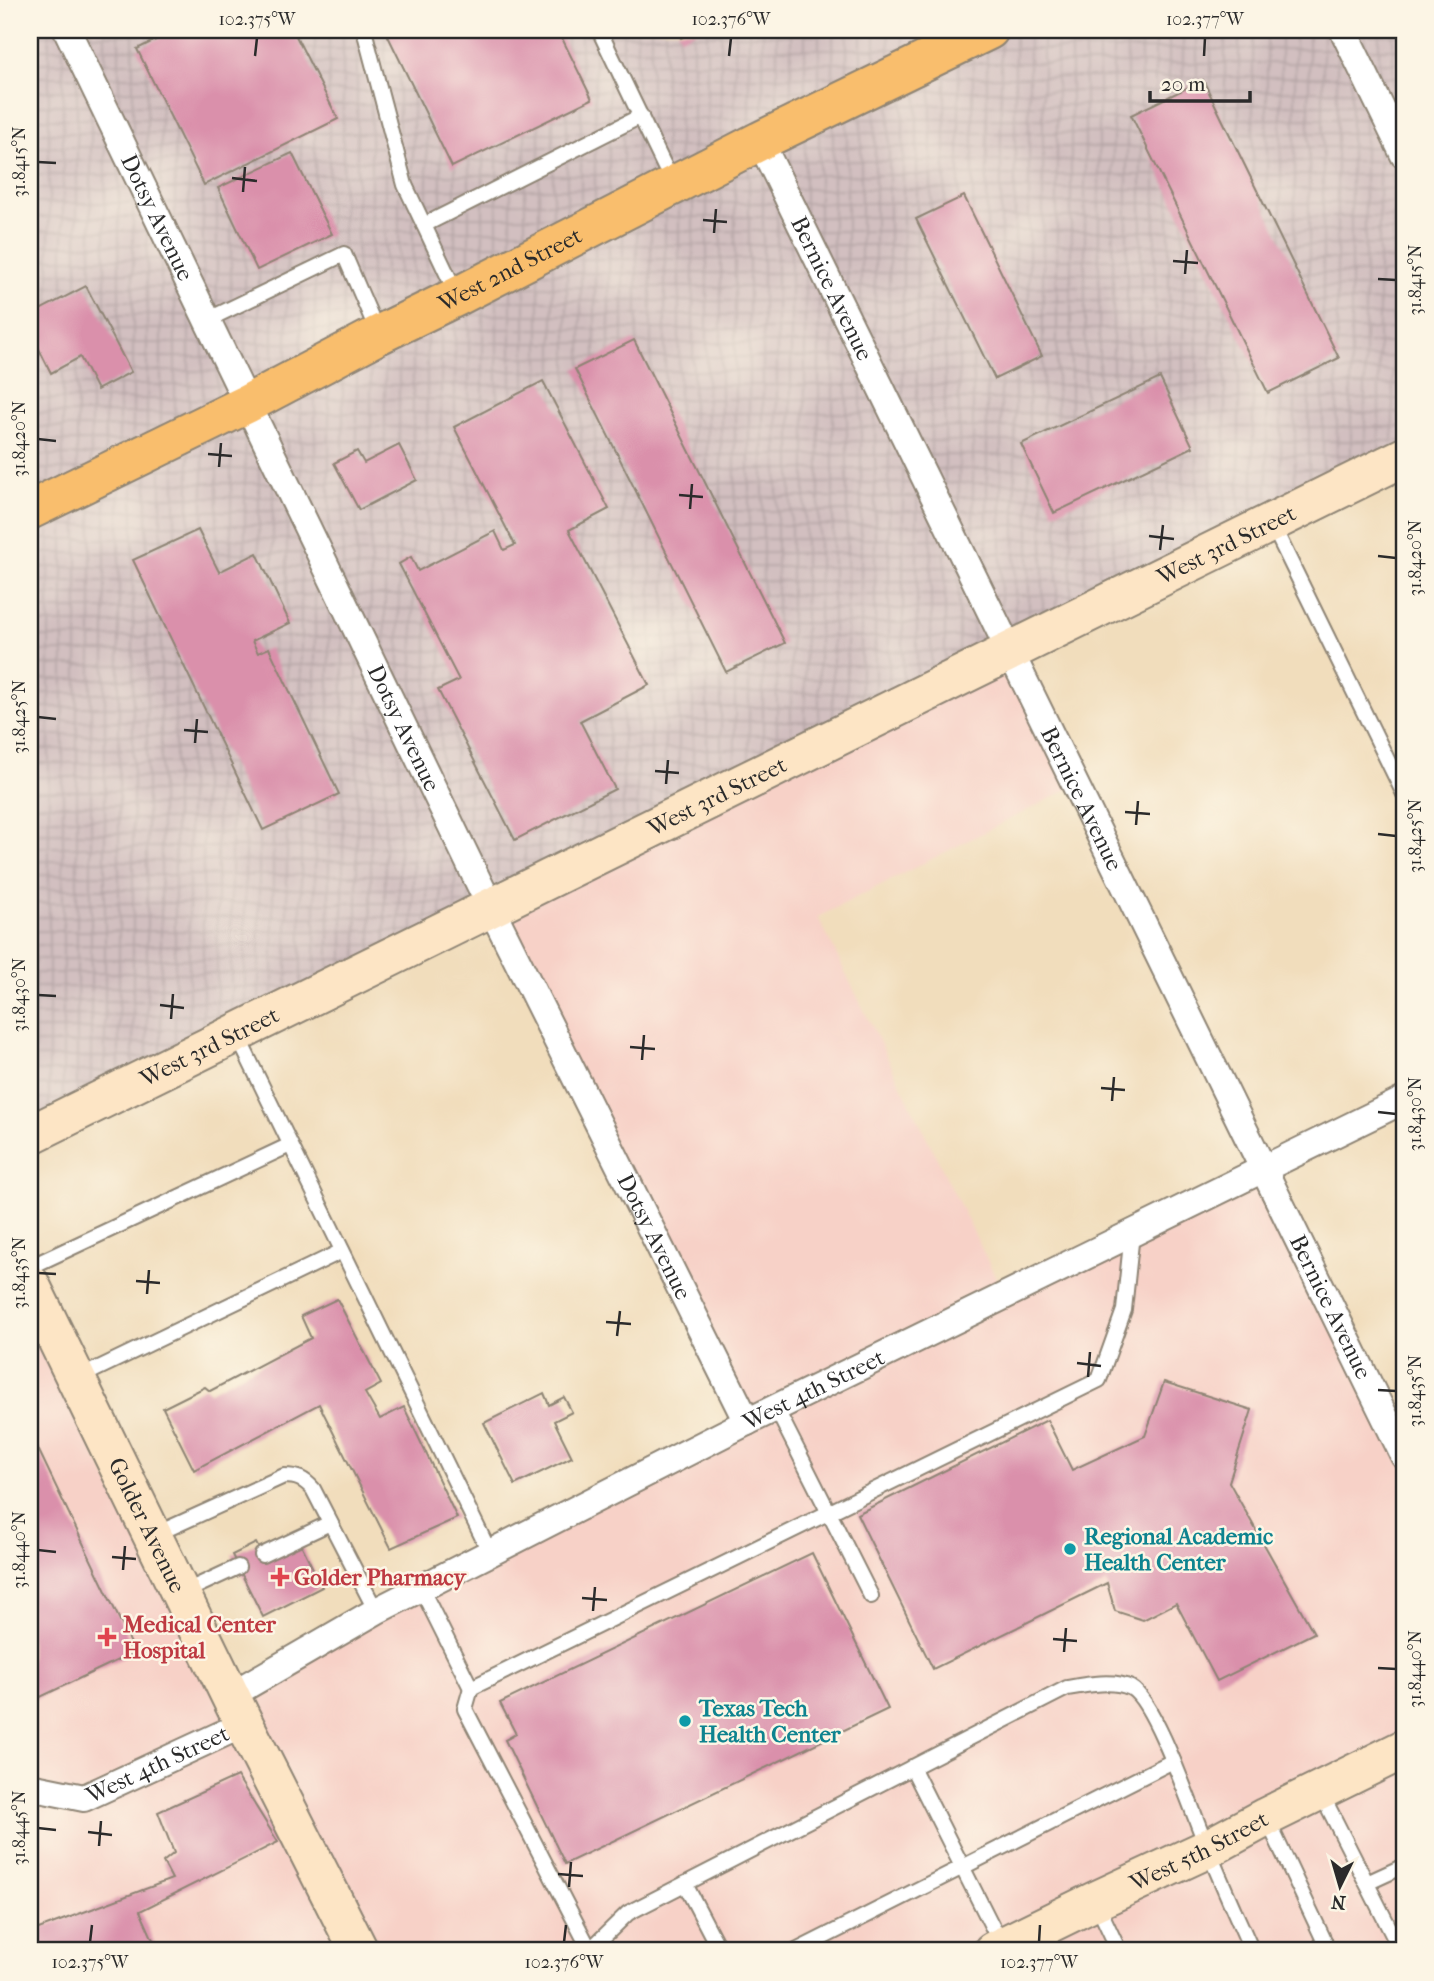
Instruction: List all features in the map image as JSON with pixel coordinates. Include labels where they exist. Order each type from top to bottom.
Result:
[{"type":"main road","name":"West 2nd Street","points":[[30,510],[247,404],[965,35]]},
{"type":"street","name":"Dotsy Avenue","points":[[67,30],[491,908],[747,1422]]},
{"type":"street","points":[[1343,30],[1404,155]]},
{"type":"street","name":"Bernice Avenue","points":[[760,141],[1404,1456]]},
{"type":"street","name":"West 3rd Street","points":[[30,1135],[1404,457]]},
{"type":"street","name":"West 4th Street","points":[[30,1787],[84,1798],[237,1709],[376,1611],[747,1422],[1404,1100]]},
{"type":"street","name":"Golder Avenue","points":[[30,1284],[237,1709],[359,1951]]},
{"type":"street","name":"West 5th Street","points":[[1000,1950],[1095,1900],[1207,1849],[1404,1749]]},
{"type":"lane","points":[[364,30],[405,185],[458,296]]},
{"type":"lane","points":[[599,30],[674,186]]},
{"type":"lane","points":[[424,225],[641,116]]},
{"type":"lane","points":[[206,320],[344,254],[378,335]]},
{"type":"lane","points":[[1271,523],[1404,794]]},
{"type":"lane","points":[[236,1034],[490,1553]]},
{"type":"lane","points":[[30,1267],[290,1145]]},
{"type":"lane","points":[[471,1688],[1099,1380],[1124,1310],[1132,1233]]},
{"type":"lane","points":[[76,1379],[342,1251]]},
{"type":"lane","points":[[776,1408],[871,1597]]},
{"type":"lane","points":[[153,1535],[284,1476],[295,1476],[306,1480],[313,1489],[376,1611]]},
{"type":"lane","points":[[262,1555],[330,1522]]},
{"type":"lane","points":[[181,1593],[238,1567]]},
{"type":"lane","points":[[421,1588],[471,1688],[465,1709],[590,1950],[628,1913],[912,1767],[1067,1688],[1111,1684],[1131,1688],[1146,1704],[1173,1761],[1207,1849],[1252,1951]]},
{"type":"lane","points":[[796,1951],[1173,1761]]},
{"type":"lane","points":[[912,1767],[963,1867],[1000,1950]]},
{"type":"lane","points":[[1320,1790],[1401,1951]]},
{"type":"lane","points":[[1266,1817],[1329,1951]]},
{"type":"lane","points":[[1367,1883],[1404,1866]]},
{"type":"lane","points":[[685,1884],[720,1951]]},
{"type":"lane","points":[[1095,1900],[1119,1951]]},
{"type":"shaded area","points":[[30,30],[1404,30],[1404,457],[30,1135]]},
{"type":"shaded area","points":[[1009,653],[1075,786],[818,917],[1005,1296],[1263,1169],[1404,1442],[1404,1951],[361,1951],[227,1686],[747,1422],[491,908]]},
{"type":"shaded area","name":"Medical Center Hospital","points":[[30,1323],[340,1951],[30,1951]]},
{"type":"building","points":[[176,30],[293,30],[338,119],[204,185],[137,49]]},
{"type":"building","points":[[385,30],[558,30],[592,99],[452,167]]},
{"type":"building","points":[[677,30],[698,30],[681,38]]},
{"type":"building","points":[[1203,80],[1339,358],[1268,393],[1131,115]]},
{"type":"building","points":[[292,153],[332,234],[257,270],[218,188]]},
{"type":"building","points":[[964,196],[1042,356],[995,379],[916,219]]},
{"type":"building","points":[[86,286],[131,372],[97,390],[80,357],[51,373],[30,331],[30,315]]},
{"type":"building","points":[[634,340],[785,643],[726,672],[575,369]]},
{"type":"building","points":[[1160,378],[1193,447],[1054,513],[1021,444]]},
{"type":"building","points":[[543,381],[609,509],[569,530],[649,685],[580,721],[615,789],[515,840],[438,690],[459,680],[399,564],[411,557],[418,571],[495,531],[504,550],[515,545],[454,427]]},
{"type":"building","points":[[399,445],[417,480],[359,510],[334,463],[357,451],[364,463]]},
{"type":"building","points":[[198,530],[219,572],[257,553],[290,623],[252,641],[258,653],[269,648],[339,794],[263,830],[133,560]]},
{"type":"building","points":[[337,1299],[381,1384],[365,1393],[380,1419],[404,1407],[457,1518],[391,1548],[319,1404],[194,1470],[163,1408],[205,1387],[210,1391],[311,1338],[301,1316]]},
{"type":"building","name":"Regional Academic Health Center","points":[[1164,1382],[1252,1410],[1229,1482],[1314,1633],[1217,1681],[1176,1603],[1143,1620],[1115,1611],[1107,1583],[933,1669],[857,1514],[1047,1420],[1072,1470],[1145,1436]]},
{"type":"building","points":[[544,1393],[549,1405],[564,1397],[572,1412],[554,1421],[572,1457],[515,1485],[484,1423]]},
{"type":"building","points":[[30,1432],[135,1652],[30,1702]]},
{"type":"building","points":[[300,1542],[322,1587],[263,1617],[232,1555],[256,1543],[265,1560]]},
{"type":"building","name":"Texas Tech Health Center","points":[[812,1553],[888,1709],[565,1864],[505,1740],[516,1734],[500,1703]]},
{"type":"building","points":[[237,1776],[278,1842],[140,1911],[158,1951],[30,1951],[30,1919],[36,1930],[172,1879],[163,1862],[174,1853],[158,1812]]},
{"type":"place","name":"Regional Academic Health Center","points":[[1070,1549]]},
{"type":"place","name":"Golder Pharmacy","points":[[280,1577]]},
{"type":"place","name":"Medical Center Hospital","points":[[107,1637]]},
{"type":"place","name":"Texas Tech Health Center","points":[[685,1721]]}]
